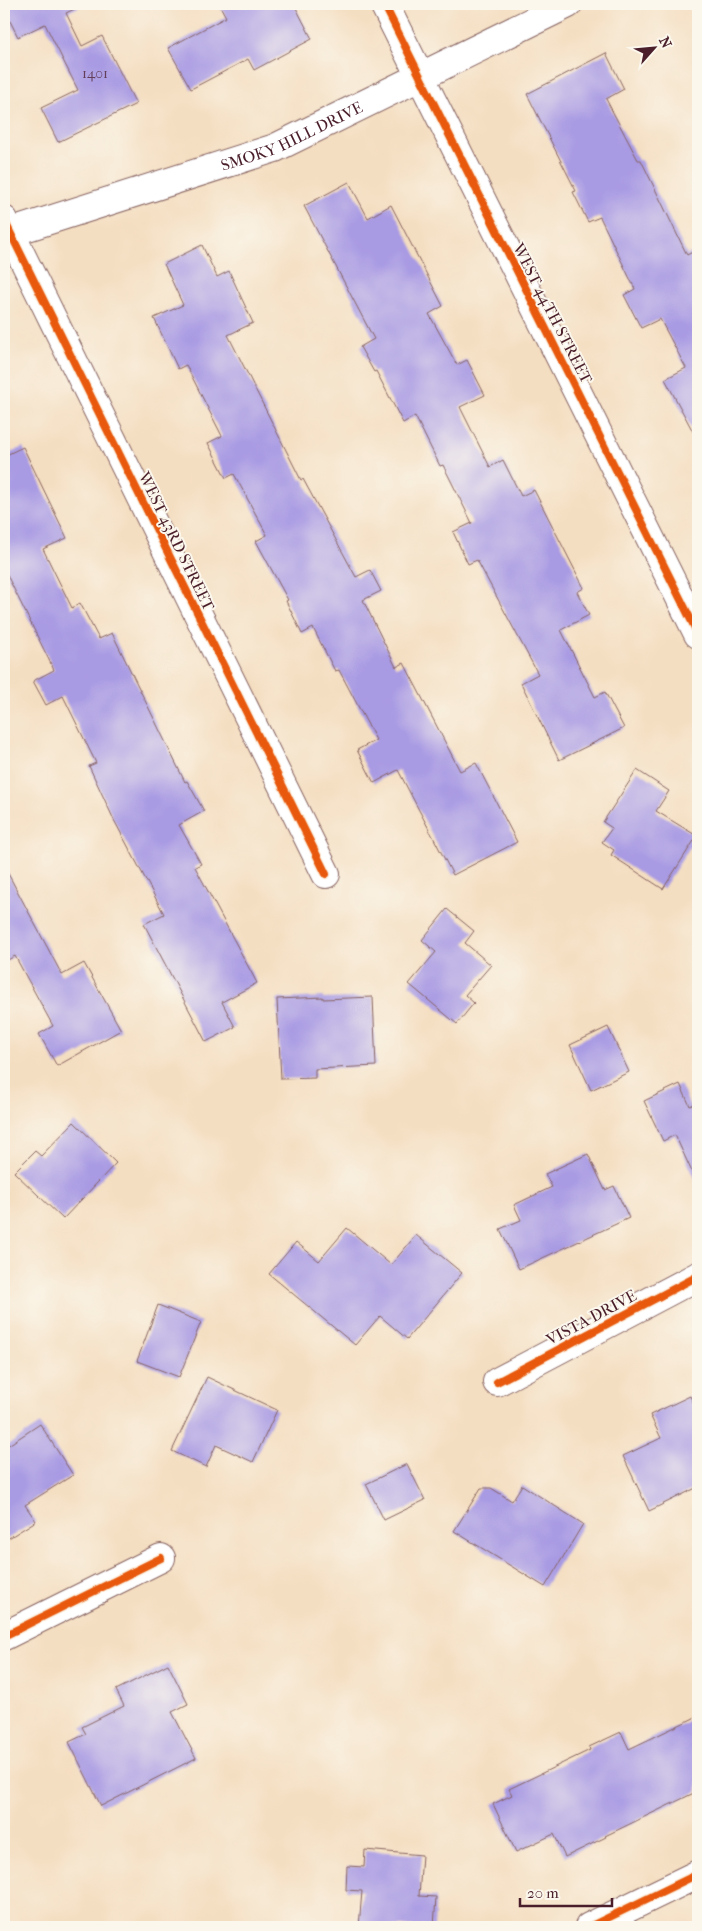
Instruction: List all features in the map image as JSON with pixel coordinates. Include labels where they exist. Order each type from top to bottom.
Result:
[{"type":"street","name":"WEST 44TH STREET","points":[[384,4],[698,634]]},
{"type":"street","name":"SMOKY HILL DRIVE","points":[[5,226],[12,232],[275,148],[421,78],[568,4]]},
{"type":"street","name":"WEST 43RD STREET","points":[[5,226],[326,874]]},
{"type":"street","name":"VISTA DRIVE","points":[[497,1382],[698,1276]]},
{"type":"street","points":[[4,1636],[161,1558]]},
{"type":"street","points":[[589,1927],[698,1874]]},
{"type":"building","points":[[4,4],[85,4],[66,13],[82,46],[102,36],[136,104],[58,142],[41,108],[78,90],[45,24],[18,37],[4,9]]},
{"type":"building","points":[[219,4],[294,4],[312,39],[254,70],[248,59],[191,89],[168,48],[226,17]]},
{"type":"building","points":[[606,53],[624,89],[606,99],[638,160],[641,160],[687,255],[698,249],[698,441],[665,379],[686,368],[660,319],[641,328],[624,295],[635,289],[600,217],[588,222],[573,192],[576,191],[527,94]]},
{"type":"building","points":[[349,182],[368,218],[391,205],[443,306],[429,314],[457,365],[467,360],[485,395],[460,407],[490,467],[503,460],[521,496],[534,490],[584,588],[577,592],[589,615],[561,630],[595,697],[605,692],[624,728],[559,760],[521,683],[538,674],[477,560],[468,564],[453,532],[472,523],[443,465],[440,466],[415,416],[403,423],[376,371],[374,372],[360,347],[374,339],[304,206]]},
{"type":"building","points":[[202,245],[217,277],[229,271],[253,323],[228,335],[301,480],[303,479],[356,577],[370,570],[381,591],[363,600],[396,667],[404,663],[460,771],[476,763],[517,842],[453,875],[398,770],[374,783],[357,750],[376,740],[339,670],[335,671],[313,628],[302,634],[286,601],[288,600],[256,541],[267,535],[234,474],[226,478],[208,443],[222,436],[186,365],[178,369],[154,318],[183,305],[164,264]]},
{"type":"building","points":[[23,447],[67,538],[43,549],[72,608],[80,603],[99,639],[112,633],[185,782],[187,781],[204,811],[179,825],[201,864],[195,867],[257,983],[222,1002],[235,1027],[206,1042],[144,924],[164,914],[114,820],[89,766],[96,763],[63,696],[46,705],[33,681],[54,670],[4,569],[4,456]]},
{"type":"building","points":[[637,770],[669,791],[656,811],[697,836],[663,889],[611,855],[614,850],[602,842],[612,828],[603,822]]},
{"type":"building","points":[[4,866],[62,975],[84,963],[121,1030],[57,1066],[39,1034],[53,1026],[15,956],[4,962]]},
{"type":"building","points":[[447,909],[474,931],[465,943],[491,965],[465,995],[474,1003],[457,1024],[409,984],[436,952],[422,940]]},
{"type":"building","points":[[323,997],[323,999],[373,997],[376,1066],[315,1069],[315,1078],[281,1079],[277,999]]},
{"type":"building","points":[[608,1027],[629,1072],[591,1090],[570,1045]]},
{"type":"building","points":[[680,1084],[690,1106],[698,1102],[698,1185],[675,1135],[663,1141],[644,1101]]},
{"type":"building","points":[[74,1122],[116,1163],[63,1219],[14,1172],[35,1151],[41,1156]]},
{"type":"building","points":[[588,1154],[605,1190],[614,1186],[629,1218],[519,1269],[500,1229],[521,1220],[514,1205],[552,1187],[545,1174]]},
{"type":"building","points":[[347,1228],[391,1265],[416,1235],[462,1273],[407,1339],[380,1316],[355,1345],[269,1274],[296,1242],[319,1261]]},
{"type":"building","points":[[158,1305],[201,1322],[179,1377],[137,1361]]},
{"type":"building","points":[[207,1377],[277,1410],[253,1462],[216,1445],[206,1467],[172,1451]]},
{"type":"building","points":[[690,1396],[698,1413],[698,1487],[649,1511],[623,1456],[661,1438],[650,1415]]},
{"type":"building","points":[[40,1424],[73,1475],[25,1505],[36,1521],[4,1541],[4,1448]]},
{"type":"building","points":[[407,1464],[425,1500],[384,1520],[366,1484]]},
{"type":"building","points":[[522,1485],[583,1524],[545,1587],[454,1531],[481,1488],[491,1488],[512,1501]]},
{"type":"building","points":[[168,1664],[188,1704],[172,1712],[196,1758],[101,1806],[69,1742],[86,1734],[82,1727],[124,1706],[116,1690]]},
{"type":"building","points":[[698,1716],[698,1791],[565,1857],[554,1834],[516,1852],[493,1804],[512,1795],[509,1789],[590,1750],[589,1747],[621,1732],[629,1749]]},
{"type":"building","points":[[365,1850],[422,1855],[419,1896],[436,1897],[434,1927],[359,1927],[362,1891],[346,1890],[347,1866],[364,1867]]},
{"type":"cycle path","points":[[384,4],[698,634]]},
{"type":"cycle path","points":[[4,220],[326,874]]},
{"type":"cycle path","points":[[497,1382],[698,1276]]},
{"type":"cycle path","points":[[4,1636],[161,1558]]},
{"type":"cycle path","points":[[589,1927],[698,1874]]}]
